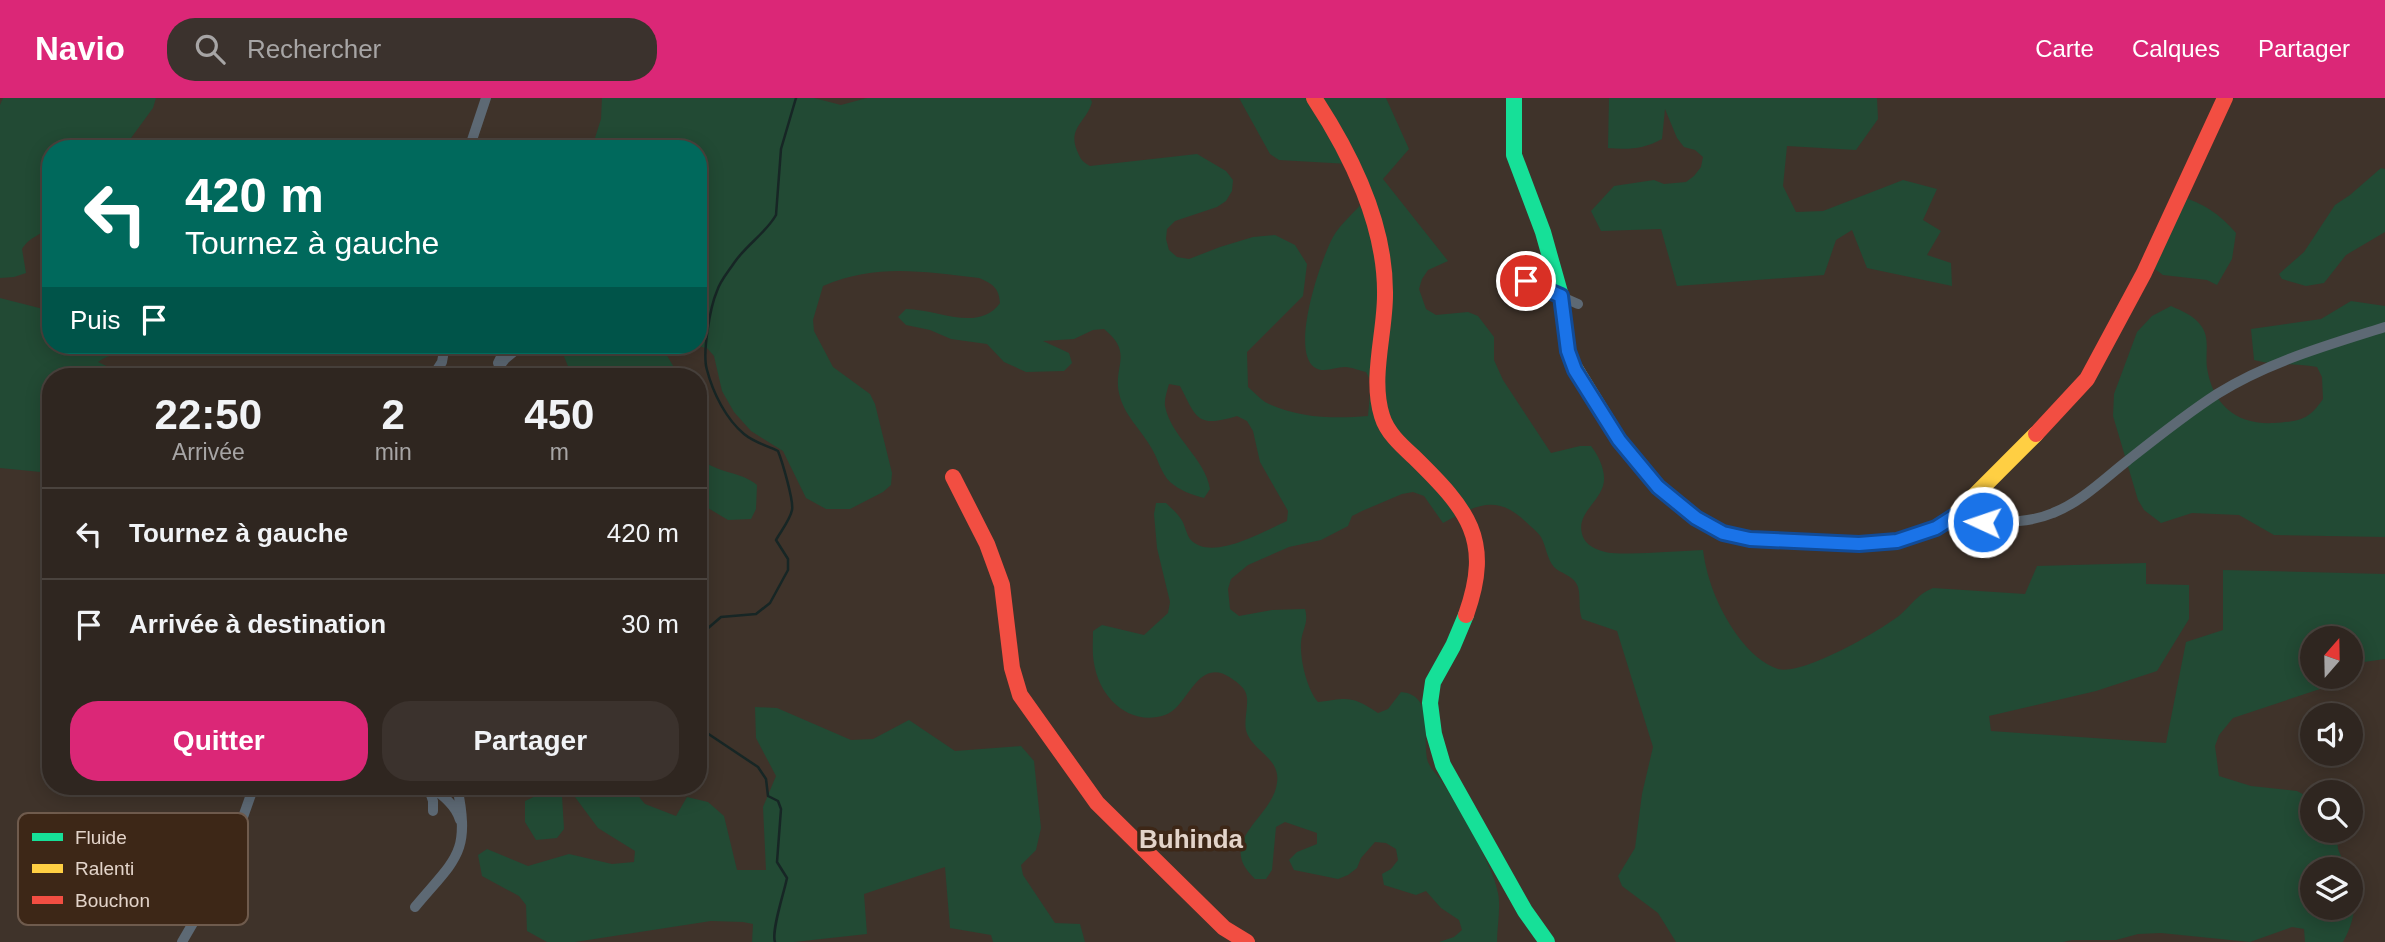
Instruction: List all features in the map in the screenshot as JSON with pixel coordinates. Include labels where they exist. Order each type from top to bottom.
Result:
[{"type":"street","points":[[472,140],[486,98]]},
{"type":"street","points":[[1314,98],[1328,117],[1347,158],[1365,200],[1381,249],[1386,291],[1378,396],[1382,418],[1396,439],[1442,484],[1461,507],[1474,534],[1478,564],[1476,580],[1460,627],[1433,682],[1430,704],[1436,740],[1443,765],[1525,911],[1547,942]]},
{"type":"street","points":[[1514,98],[1514,155],[1543,232],[1561,296],[1568,351],[1575,370],[1619,440],[1658,487],[1696,518],[1723,533],[1750,539],[1859,544],[1905,539],[1936,528],[1953,517],[2063,407],[2087,379],[2144,273],[2225,98]]},
{"type":"street","points":[[1526,281],[1578,304]]},
{"type":"street","points":[[1953,517],[2004,522],[2053,513],[2100,484],[2126,461],[2216,395],[2287,361],[2348,337],[2385,327]]},
{"type":"street","points":[[499,368],[513,354]]},
{"type":"street","points":[[954,477],[993,558],[1003,587],[1009,659],[1013,681],[1020,695],[1097,803],[1224,928],[1247,942]]},
{"type":"street","points":[[244,813],[251,795]]},
{"type":"street","points":[[431,795],[433,811]]},
{"type":"street","points":[[439,795],[458,813],[464,829]]},
{"type":"street","points":[[415,907],[450,867],[459,851],[464,829],[458,795]]},
{"type":"street","points":[[182,942],[192,925]]},
{"type":"green space","points":[[3,98],[156,98],[153,108],[130,140],[42,140],[42,232],[22,249],[26,273],[0,278],[0,105]]},
{"type":"green space","points":[[602,98],[814,98],[841,105],[867,98],[1090,98],[1090,109],[1077,129],[1074,141],[1080,157],[1090,166],[1197,154],[1226,171],[1233,180],[1232,191],[1226,201],[1217,207],[1175,221],[1167,229],[1169,250],[1177,257],[1189,259],[1253,237],[1275,235],[1295,245],[1307,264],[1303,296],[1247,352],[1248,387],[1265,402],[1289,411],[1315,416],[1368,416],[1371,382],[1366,372],[1345,367],[1322,370],[1314,367],[1307,357],[1305,342],[1315,283],[1333,237],[1365,200],[1349,164],[1279,160],[1270,154],[1239,98],[1386,98],[1409,149],[1383,179],[1448,261],[1428,270],[1422,279],[1419,289],[1426,309],[1436,315],[1468,312],[1478,316],[1494,337],[1494,360],[1503,380],[1551,453],[1580,446],[1591,446],[1594,450],[1602,465],[1604,481],[1600,493],[1581,524],[1586,542],[1596,549],[1611,553],[1703,550],[1711,586],[1727,619],[1748,648],[1767,664],[1778,669],[1789,669],[1804,666],[1840,651],[1890,622],[1933,588],[2025,594],[2037,566],[2146,563],[2146,584],[2189,585],[2189,619],[2157,671],[2096,691],[1989,716],[1991,731],[2166,743],[2186,642],[2223,630],[2223,570],[2385,574],[2385,659],[2363,662],[2363,626],[2300,626],[2300,690],[2317,690],[2233,718],[2219,735],[2215,746],[2219,776],[2251,786],[2300,793],[2300,843],[2337,843],[2341,857],[2300,857],[2300,920],[2352,920],[2347,934],[2343,942],[2305,942],[2304,929],[2292,927],[2250,942],[2161,933],[2138,934],[2116,940],[2063,942],[1676,942],[1658,913],[1622,886],[1618,876],[1635,848],[1642,794],[1653,747],[1617,631],[1582,619],[1576,583],[1554,567],[1541,537],[1515,513],[1495,505],[1485,505],[1443,523],[1424,496],[1413,492],[1402,494],[1352,516],[1348,526],[1321,540],[1289,547],[1248,565],[1231,579],[1228,589],[1230,609],[1239,616],[1272,610],[1305,609],[1302,658],[1305,674],[1318,702],[1349,699],[1378,713],[1388,709],[1401,692],[1412,695],[1420,702],[1426,722],[1429,764],[1466,820],[1495,882],[1499,905],[1497,942],[1439,942],[1454,937],[1462,930],[1459,920],[1441,908],[1426,891],[1416,895],[1384,885],[1382,874],[1391,869],[1398,860],[1396,849],[1386,843],[1375,842],[1361,858],[1357,868],[1338,879],[1294,870],[1289,860],[1297,852],[1317,844],[1317,833],[1285,822],[1276,827],[1272,870],[1266,879],[1255,879],[1244,865],[1241,853],[1243,841],[1273,796],[1277,774],[1275,767],[1246,730],[1247,698],[1243,689],[1231,678],[1210,673],[1201,678],[1180,703],[1165,715],[1139,717],[1128,713],[1109,698],[1097,675],[1093,651],[1093,631],[1102,625],[1144,635],[1168,613],[1170,602],[1157,548],[1154,514],[1156,503],[1166,503],[1176,513],[1190,539],[1199,546],[1211,548],[1238,543],[1287,521],[1288,511],[1260,462],[1253,431],[1247,421],[1237,416],[1214,421],[1200,418],[1190,406],[1180,386],[1169,384],[1165,404],[1168,417],[1202,467],[1210,489],[1204,498],[1190,494],[1170,482],[1148,442],[1125,409],[1119,393],[1118,345],[1104,329],[1093,330],[1074,339],[1043,341],[1069,353],[1072,363],[1064,371],[1026,372],[1004,362],[987,344],[951,339],[930,330],[906,325],[898,317],[906,309],[957,317],[981,317],[1000,303],[997,290],[988,282],[979,278],[919,272],[863,274],[823,286],[813,320],[814,331],[833,367],[870,394],[875,404],[892,473],[891,485],[850,509],[826,509],[806,498],[783,451],[751,431],[734,412],[722,391],[714,356],[707,348],[707,140],[594,140],[601,119]]},
{"type":"green space","points":[[1609,98],[1877,98],[1878,119],[1856,150],[1787,146],[1783,186],[1796,212],[1823,211],[1903,180],[1937,189],[1923,220],[1941,231],[1927,255],[1951,263],[1952,286],[1867,268],[1852,230],[1836,240],[1824,275],[1677,286],[1661,229],[1601,231],[1591,211],[1614,186],[1654,180],[1664,184],[1686,182],[1701,167],[1703,157],[1695,150],[1684,147],[1677,138],[1665,109],[1662,139],[1636,148],[1608,148]]},
{"type":"green space","points":[[2381,168],[2385,169],[2385,232],[2346,255],[2324,283],[2306,286],[2282,279],[2279,274],[2304,252],[2335,205]]},
{"type":"green space","points":[[2179,196],[2211,210],[2236,233],[2232,259],[2217,285],[2207,280],[2163,275],[2148,264]]},
{"type":"green space","points":[[0,298],[42,309],[42,354],[117,354],[98,362],[110,368],[42,368],[42,472],[0,468]]},
{"type":"green space","points":[[2351,301],[2385,306],[2385,537],[2274,535],[2239,515],[2192,513],[2161,523],[2144,510],[2138,500],[2113,416],[2114,394],[2137,332],[2152,316],[2171,306],[2196,320],[2202,327],[2207,342],[2210,381],[2221,402],[2228,410],[2248,420],[2274,423],[2297,420],[2313,412],[2323,399],[2322,377],[2317,367],[2254,360],[2251,329],[2321,319]]},
{"type":"green space","points":[[563,354],[666,354],[674,368],[569,368]]},
{"type":"green space","points":[[707,464],[744,477],[757,485],[756,509],[751,519],[728,520],[708,508]]},
{"type":"green space","points":[[755,707],[777,708],[851,740],[873,739],[909,720],[955,751],[1021,746],[1034,761],[1041,828],[1036,850],[1021,865],[1023,875],[1055,923],[1080,924],[1085,942],[993,942],[991,935],[950,928],[945,867],[864,894],[867,934],[794,942],[752,942],[753,924],[711,921],[575,942],[547,942],[527,931],[526,905],[519,896],[482,876],[478,855],[487,849],[528,866],[569,854],[612,864],[634,862],[635,851],[598,828],[573,795],[638,795],[645,804],[676,816],[687,797],[708,802],[724,816],[737,870],[766,870],[763,807],[776,776],[756,738]]},
{"type":"green space","points":[[538,795],[565,795],[562,796],[564,829],[557,838],[536,840],[525,822],[525,801]]},
{"type":"waterway","points":[[707,334],[714,298],[720,284],[739,257],[776,215],[781,149],[796,98]]},
{"type":"waterway","points":[[705,354],[707,368]]},
{"type":"waterway","points":[[707,370],[721,405],[737,428],[756,442],[778,451],[792,510],[776,540],[788,559],[788,570],[770,603],[756,614],[721,617],[707,629]]},
{"type":"waterway","points":[[707,733],[758,767],[766,779],[768,796],[778,801],[781,809],[777,862],[787,878],[776,921],[775,942]]},
{"type":"traffic: fast","points":[[1514,98],[1514,155],[1543,232],[1561,296],[1568,351],[1573,365]]},
{"type":"traffic: fast","points":[[1466,615],[1433,682],[1430,703],[1434,734],[1443,765],[1525,911],[1547,942]]},
{"type":"traffic: slow","points":[[1573,365],[1619,440],[1658,487],[1696,518],[1723,533],[1750,539],[1859,544],[1897,541],[1936,528],[1953,517],[2036,434]]},
{"type":"traffic: jam","points":[[1314,98],[1353,167],[1373,217],[1380,243],[1385,295],[1377,387],[1382,416],[1395,439],[1449,493],[1470,527],[1476,546],[1474,589],[1466,615]]},
{"type":"traffic: jam","points":[[2036,434],[2087,379],[2144,273],[2225,98]]},
{"type":"traffic: jam","points":[[953,477],[987,544],[1002,585],[1012,668],[1020,695],[1097,803],[1224,928],[1247,942]]},
{"type":"district","name":"Buhinda","points":[[1191,839]]},
{"type":"route","points":[[1526,281],[1561,296],[1568,351],[1575,370],[1619,440],[1658,487],[1696,518],[1723,533],[1785,542],[1859,544],[1912,537],[1936,528],[1953,517],[1983,522]]}]
